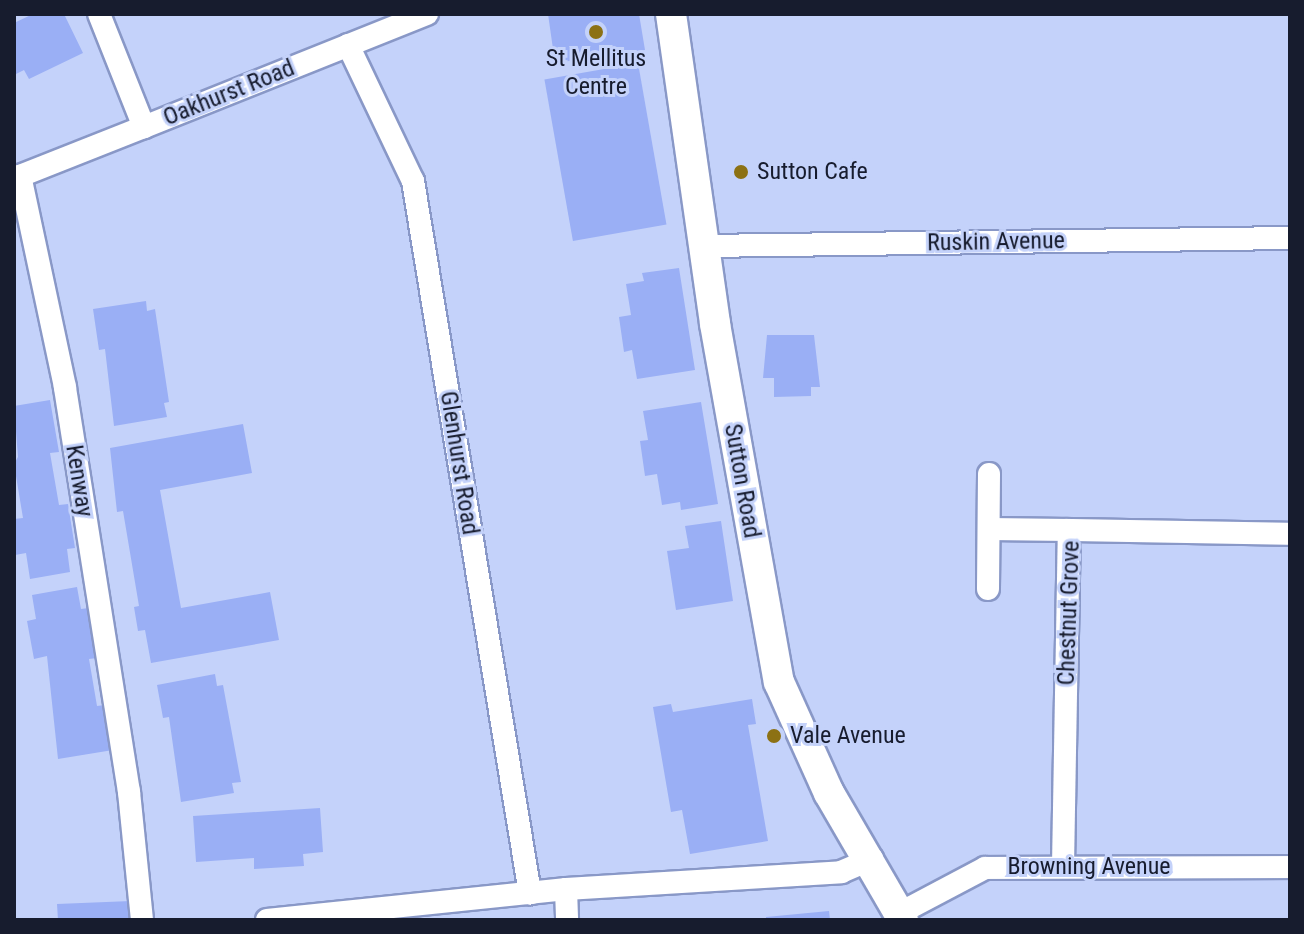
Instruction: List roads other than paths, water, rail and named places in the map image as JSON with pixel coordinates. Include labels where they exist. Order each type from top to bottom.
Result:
[{"type":"main road","name":"Sutton Road","points":[[671,14],[703,246],[779,682],[829,793],[872,859],[902,916]]},
{"type":"street","name":"Oakhurst Road","points":[[99,14],[144,127],[427,14]]},
{"type":"street","name":"Glenhurst Road","points":[[348,45],[413,181],[530,893]]},
{"type":"street","name":"Kenway","points":[[142,920],[129,792],[65,387],[20,176],[144,127]]},
{"type":"street","name":"Ruskin Avenue","points":[[703,246],[1290,238]]},
{"type":"street","points":[[988,589],[989,474]]},
{"type":"street","points":[[989,529],[1069,530]]},
{"type":"street","name":"Chestnut Grove","points":[[1063,866],[1069,530],[1290,534]]},
{"type":"street","points":[[279,919],[566,889],[841,872],[872,859]]},
{"type":"street","name":"Browning Avenue","points":[[902,916],[985,868],[1290,867]]},
{"type":"street","points":[[566,889],[567,920]]},
{"type":"place","name":"St Mellitus Centre","points":[[596,32]]},
{"type":"place","name":"Sutton Cafe","points":[[741,172]]},
{"type":"place","name":"Vale Avenue","points":[[774,736]]}]
